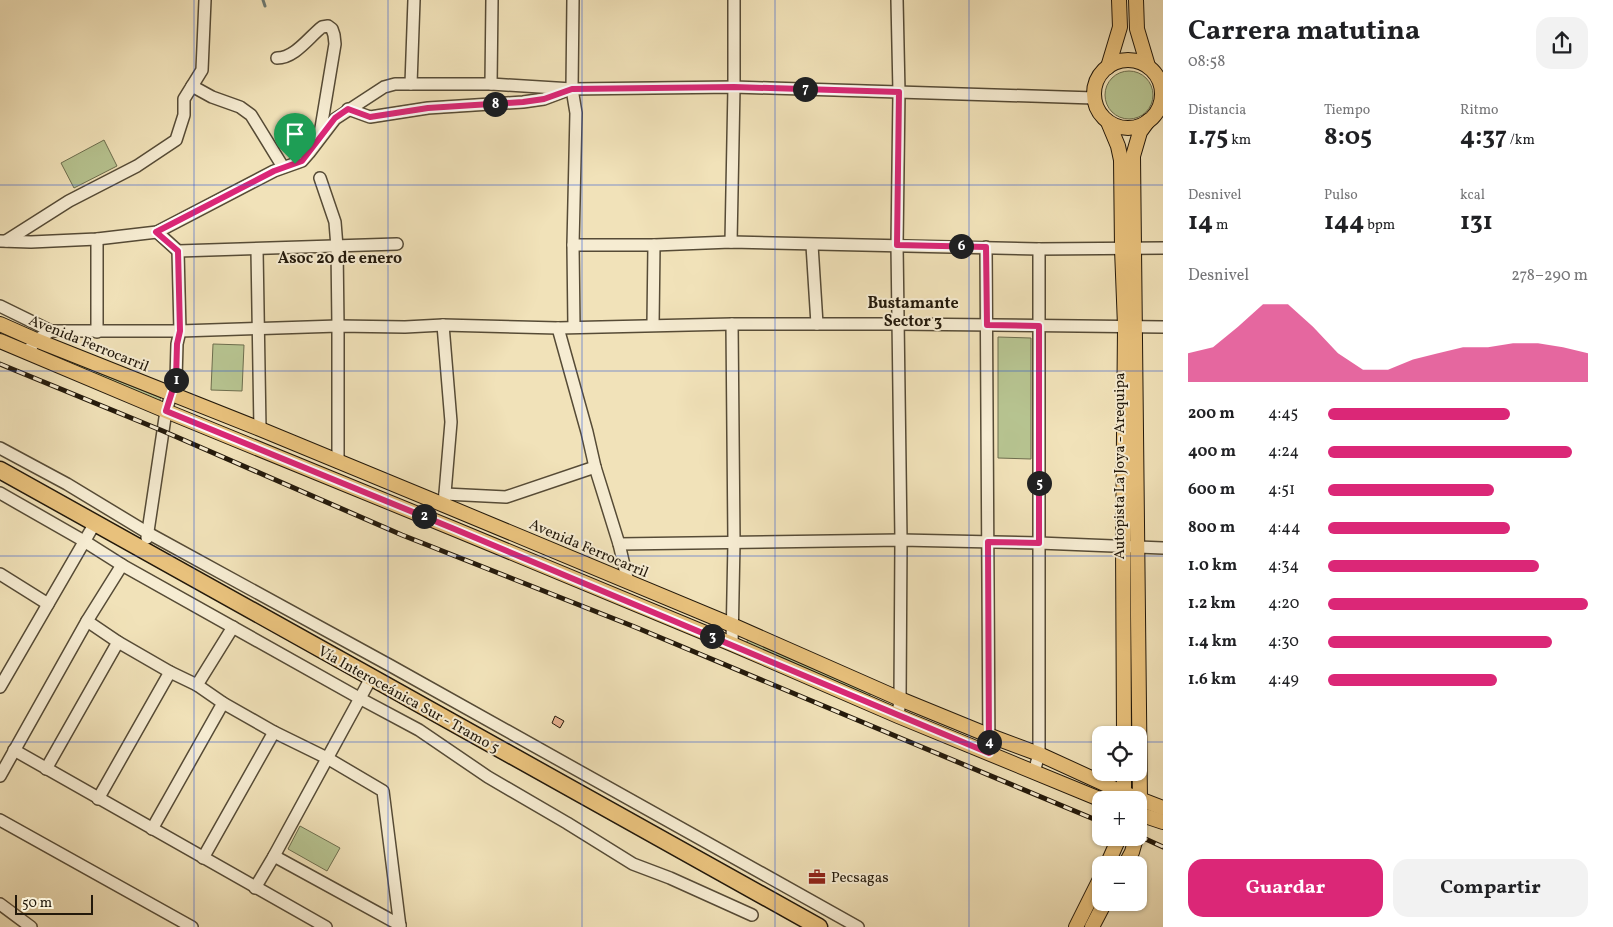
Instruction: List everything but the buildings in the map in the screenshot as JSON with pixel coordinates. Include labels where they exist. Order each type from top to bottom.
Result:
[{"type":"highway","name":"Vía Interoceánica Sur - Tramo 5","points":[[0,470],[819,927]]},
{"type":"main road","points":[[1108,67],[1120,27],[1120,0]]},
{"type":"main road","points":[[1136,0],[1137,30],[1148,66]]},
{"type":"main road","points":[[1128,60],[1148,66],[1162,83],[1162,100],[1158,111],[1142,125],[1128,128],[1108,122],[1099,111],[1094,98],[1094,90],[1099,77],[1108,67],[1121,61],[1128,60]]},
{"type":"main road","name":"Autopista La Joya - Arequipa","points":[[1127,248],[1132,156],[1140,132],[1148,121]]},
{"type":"main road","name":"Autopista La Joya - Arequipa","points":[[1108,122],[1118,146],[1121,160],[1130,326],[1130,546],[1124,726]]},
{"type":"main road","name":"Avenida Ferrocarril","points":[[0,324],[338,462],[445,499],[628,582],[732,625],[900,699],[1039,754],[1114,791]]},
{"type":"main road","points":[[0,341],[732,644],[898,716],[1092,796]]},
{"type":"main road","name":"Autopista La Joya - Arequipa","points":[[1130,546],[1140,791]]},
{"type":"main road","name":"Avenida Ferrocarril","points":[[1147,802],[1163,808]]},
{"type":"main road","points":[[1147,817],[1163,822]]},
{"type":"main road","points":[[1076,927],[1092,894]]},
{"type":"main road","points":[[1092,927],[1100,911]]},
{"type":"street","points":[[3,241],[69,201],[137,166],[176,140],[184,115],[184,99],[202,70],[205,0]]},
{"type":"street","points":[[411,84],[414,0]]},
{"type":"street","points":[[492,0],[492,84]]},
{"type":"street","points":[[573,0],[572,89],[576,113],[573,245],[574,327]]},
{"type":"street","points":[[731,242],[734,0]]},
{"type":"street","points":[[897,0],[899,92],[897,324],[901,540],[900,699],[898,716]]},
{"type":"street","points":[[278,58],[292,54],[322,27],[328,26],[332,29],[335,44],[319,138]]},
{"type":"street","points":[[3,241],[31,242],[156,232],[283,167],[302,161],[335,118],[384,87],[395,84],[492,84],[572,89],[734,87],[1094,98]]},
{"type":"street","points":[[192,86],[212,97],[240,107],[251,115],[283,167]]},
{"type":"street","points":[[348,109],[370,117],[428,108],[523,102],[544,99],[572,89]]},
{"type":"street","points":[[320,178],[335,222],[337,247],[338,462]]},
{"type":"street","points":[[156,232],[178,251],[257,250],[397,244]]},
{"type":"street","points":[[97,238],[97,332]]},
{"type":"street","points":[[573,245],[654,245],[731,242],[1039,249],[1163,248]]},
{"type":"street","points":[[653,325],[654,245]]},
{"type":"street","points":[[812,245],[817,324]]},
{"type":"street","points":[[986,247],[989,753]]},
{"type":"street","points":[[1034,772],[1039,754],[1039,249]]},
{"type":"street","points":[[257,250],[260,429]]},
{"type":"street","points":[[145,551],[166,411],[176,379],[177,344],[180,331],[178,251]]},
{"type":"street","points":[[0,306],[51,331],[97,332],[443,325],[558,328],[732,324],[1163,327]]},
{"type":"street","points":[[732,324],[734,542],[732,644]]},
{"type":"street","points":[[443,325],[451,422],[445,499],[506,497],[595,467]]},
{"type":"street","points":[[558,328],[628,582]]},
{"type":"street","points":[[27,352],[36,340],[51,331]]},
{"type":"street","points":[[0,448],[67,484],[148,533],[392,666],[858,927]]},
{"type":"street","points":[[0,493],[122,565],[360,699],[419,730],[488,777],[633,864],[670,878],[752,915]]},
{"type":"street","points":[[0,687],[95,523]]},
{"type":"street","points":[[619,544],[901,540],[1163,548]]},
{"type":"street","points":[[0,776],[87,621],[122,565]]},
{"type":"street","points":[[0,574],[48,604]]},
{"type":"street","points":[[87,621],[118,642],[197,685],[223,703],[274,732],[327,758],[383,791],[400,926]]},
{"type":"street","points":[[197,685],[233,627]]},
{"type":"street","points":[[46,769],[118,642]]},
{"type":"street","points":[[98,799],[170,672]]},
{"type":"street","points":[[255,888],[371,678]]},
{"type":"street","points":[[152,829],[223,703]]},
{"type":"street","points":[[203,858],[274,732]]},
{"type":"street","points":[[14,750],[319,925]]},
{"type":"street","points":[[0,820],[192,927]]},
{"type":"street","points":[[274,856],[400,926]]},
{"type":"street","points":[[0,904],[32,927]]},
{"type":"green space","points":[[1124,71],[1134,71],[1146,78],[1153,90],[1153,100],[1146,112],[1134,119],[1124,119],[1116,115],[1109,108],[1105,100],[1105,90],[1109,82],[1116,75]]},
{"type":"green space","points":[[104,140],[117,166],[74,188],[61,163]]},
{"type":"green space","points":[[998,337],[1031,338],[1031,459],[998,458]]},
{"type":"green space","points":[[213,344],[244,345],[242,391],[211,390]]},
{"type":"green space","points":[[47,352],[161,398],[159,401],[46,355]]},
{"type":"green space","points":[[748,639],[871,692],[869,697],[746,644]]},
{"type":"green space","points":[[300,826],[340,848],[327,871],[288,849]]},
{"type":"waterway","points":[[263,0],[265,6]]},
{"type":"railway","points":[[0,364],[163,431],[402,535],[635,627],[1092,818]]},
{"type":"railway","points":[[1147,840],[1163,847]]},
{"type":"place","name":"Pecsagas","points":[[817,877]]},
{"type":"district","name":"Asoc 20 de enero","points":[[340,257]]},
{"type":"district","name":"Bustamante Sector 3","points":[[913,311]]},
{"type":"route","points":[[734,87],[899,92],[897,245],[986,247],[987,325],[1039,326],[1039,543],[988,542],[989,753],[287,459],[166,411],[176,379],[177,344],[180,331],[178,251],[156,232],[274,171],[295,164],[302,161],[309,153],[335,118],[348,109],[370,117],[428,108],[523,102],[544,99],[572,89],[734,87]]}]
